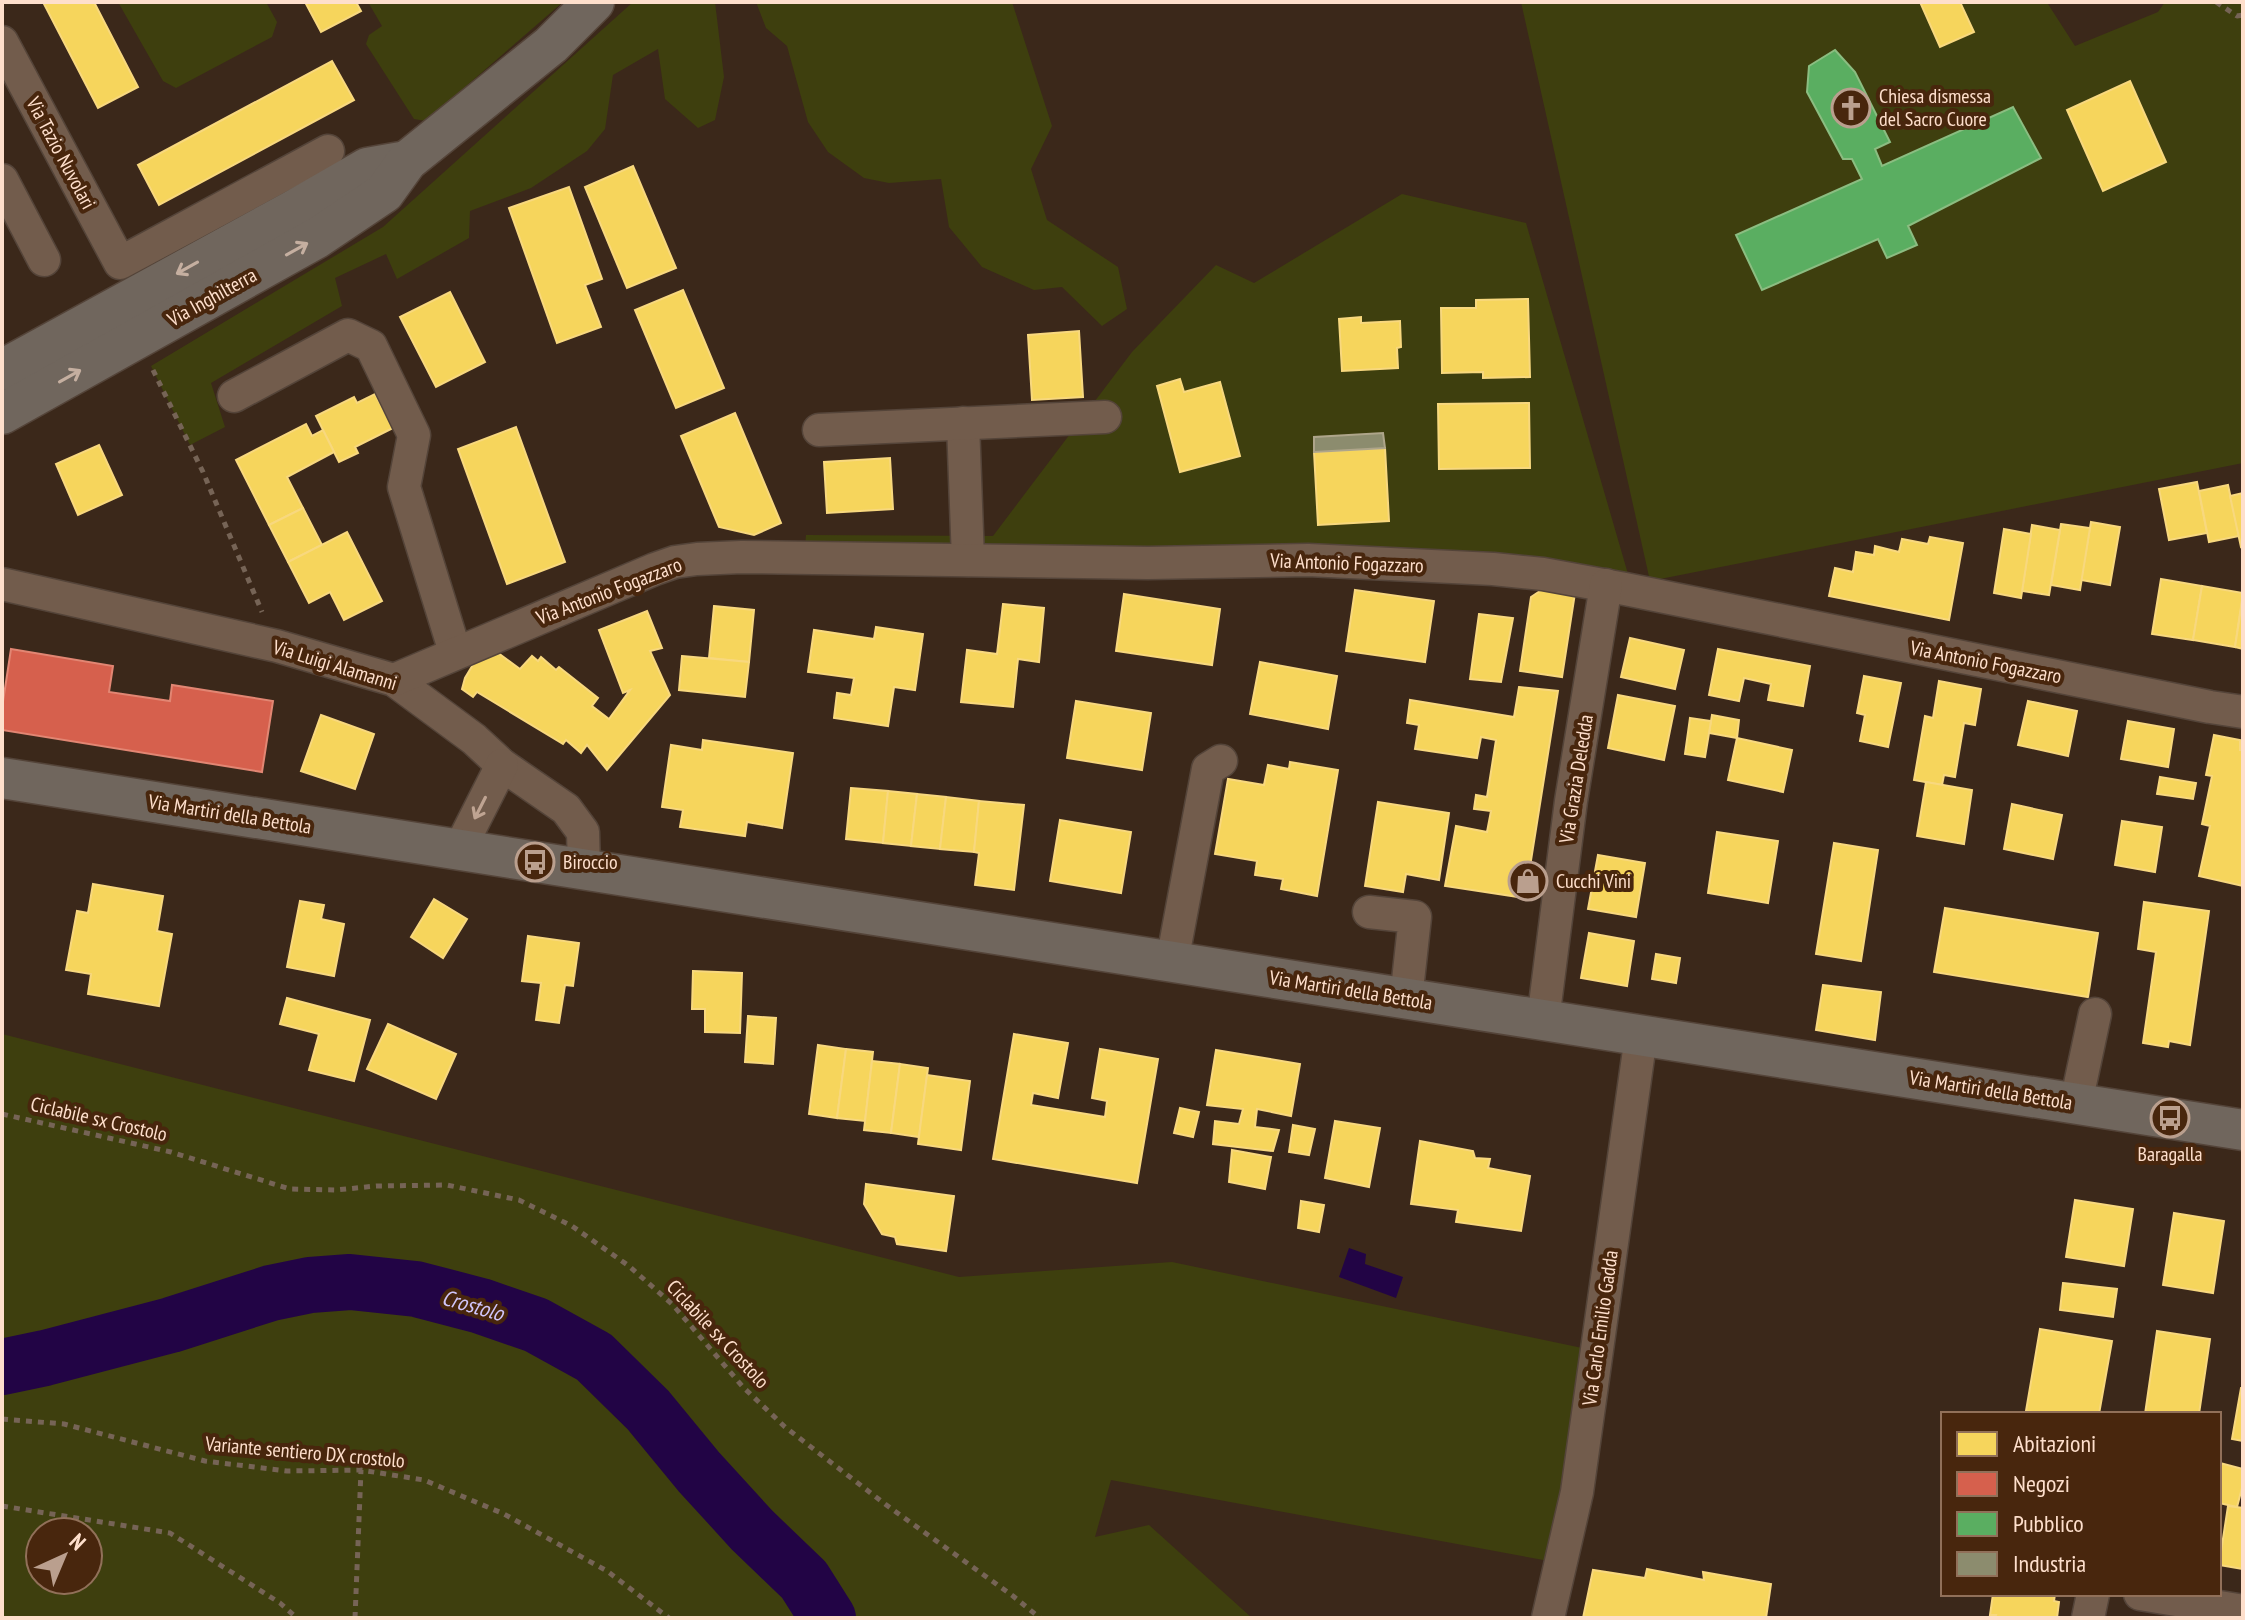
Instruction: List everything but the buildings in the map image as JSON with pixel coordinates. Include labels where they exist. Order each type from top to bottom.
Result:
[{"type":"main road","name":"Via Inghilterra","points":[[2,414],[317,238],[384,193],[407,161],[551,45],[594,2]]},
{"type":"main road","name":"Via Inghilterra","points":[[2,370],[367,168],[407,161]]},
{"type":"main road","name":"Via Martiri della Bettola","points":[[2,778],[2243,1130]]},
{"type":"street","name":"Via Tazio Nuvolari","points":[[2,42],[13,89],[120,263],[328,151]]},
{"type":"street","points":[[2,180],[44,260]]},
{"type":"street","points":[[234,396],[348,335],[371,346],[414,435],[404,487],[455,652]]},
{"type":"street","points":[[819,430],[1105,417]]},
{"type":"street","points":[[963,423],[968,560]]},
{"type":"street","name":"Via Antonio Fogazzaro","points":[[394,680],[675,562],[742,557],[1148,563],[1308,560],[1543,574],[2243,712]]},
{"type":"street","name":"Via Luigi Alamanni","points":[[2,584],[277,646],[394,680],[474,739],[502,765],[566,809],[583,832],[584,870]]},
{"type":"street","name":"Via Grazia Deledda","points":[[1543,1020],[1571,801],[1606,585]]},
{"type":"street","points":[[1172,962],[1208,769],[1221,761]]},
{"type":"street","points":[[459,850],[502,765]]},
{"type":"street","points":[[1369,912],[1415,917],[1406,999]]},
{"type":"street","points":[[2076,1103],[2095,1014]]},
{"type":"street","name":"Via Carlo Emilio Gadda","points":[[1548,1618],[1577,1492],[1641,1036]]},
{"type":"street","points":[[2088,1618],[2093,1596]]},
{"type":"street","points":[[2152,1596],[2243,1611]]},
{"type":"path","points":[[2216,2],[2237,16],[2243,15]]},
{"type":"path","points":[[151,366],[203,472],[277,646]]},
{"type":"path","name":"Ciclabile sx Crostolo","points":[[2,1114],[171,1152],[290,1189],[447,1185],[519,1200],[572,1226],[629,1266],[673,1305],[743,1387],[785,1427],[1040,1618]]},
{"type":"path","name":"Variante sentiero DX crostolo","points":[[2,1419],[64,1424],[205,1461],[287,1471],[361,1470],[424,1480],[504,1514],[607,1571],[669,1618]]},
{"type":"path","points":[[355,1618],[361,1470]]},
{"type":"path","points":[[2,1506],[170,1533],[280,1603],[297,1618]]},
{"type":"shaded area","points":[[118,2],[266,2],[277,22],[272,37],[176,88],[163,81]]},
{"type":"shaded area","points":[[368,2],[563,2],[426,121],[414,119],[366,44],[369,35],[382,26]]},
{"type":"shaded area","points":[[633,2],[715,2],[724,77],[715,120],[698,128],[665,99],[658,49],[613,75],[605,129],[587,151],[531,188],[470,211],[469,238],[397,279],[386,254],[335,278],[342,306],[211,383],[225,427],[190,445],[151,366],[383,227]]},
{"type":"shaded area","points":[[756,2],[1012,2],[1052,126],[1031,169],[1047,220],[1118,267],[1127,309],[1102,326],[1062,287],[1034,290],[982,267],[949,227],[941,179],[889,183],[864,178],[828,152],[808,122],[787,46],[766,28]]},
{"type":"shaded area","points":[[1521,2],[2050,2],[2048,4],[2075,46],[2158,12],[2165,2],[2243,2],[2243,463],[1650,581]]},
{"type":"shaded area","points":[[1402,194],[1526,223],[1628,574],[804,558],[806,535],[993,536],[1132,352],[1216,265],[1254,283]]},
{"type":"shaded area","points":[[2,1034],[959,1277],[1172,1262],[1587,1349],[1549,1561],[1111,1480],[1095,1537],[1149,1525],[1252,1618],[2,1618]]},
{"type":"shaded area","points":[[1349,1248],[1366,1254],[1365,1264],[1403,1277],[1396,1298],[1339,1277]]},
{"type":"waterway","name":"Crostolo","points":[[2,1367],[171,1325],[271,1293],[310,1285],[350,1282],[416,1289],[481,1306],[536,1325],[594,1357],[648,1410],[752,1530],[804,1580],[828,1618]]},
{"type":"place","name":"Chiesa dismessa del Sacro Cuore","points":[[1851,108]]},
{"type":"place","name":"Biroccio","points":[[535,862]]},
{"type":"place","name":"Cucchi Vini","points":[[1528,881]]},
{"type":"place","name":"Baragalla","points":[[2170,1118]]}]
